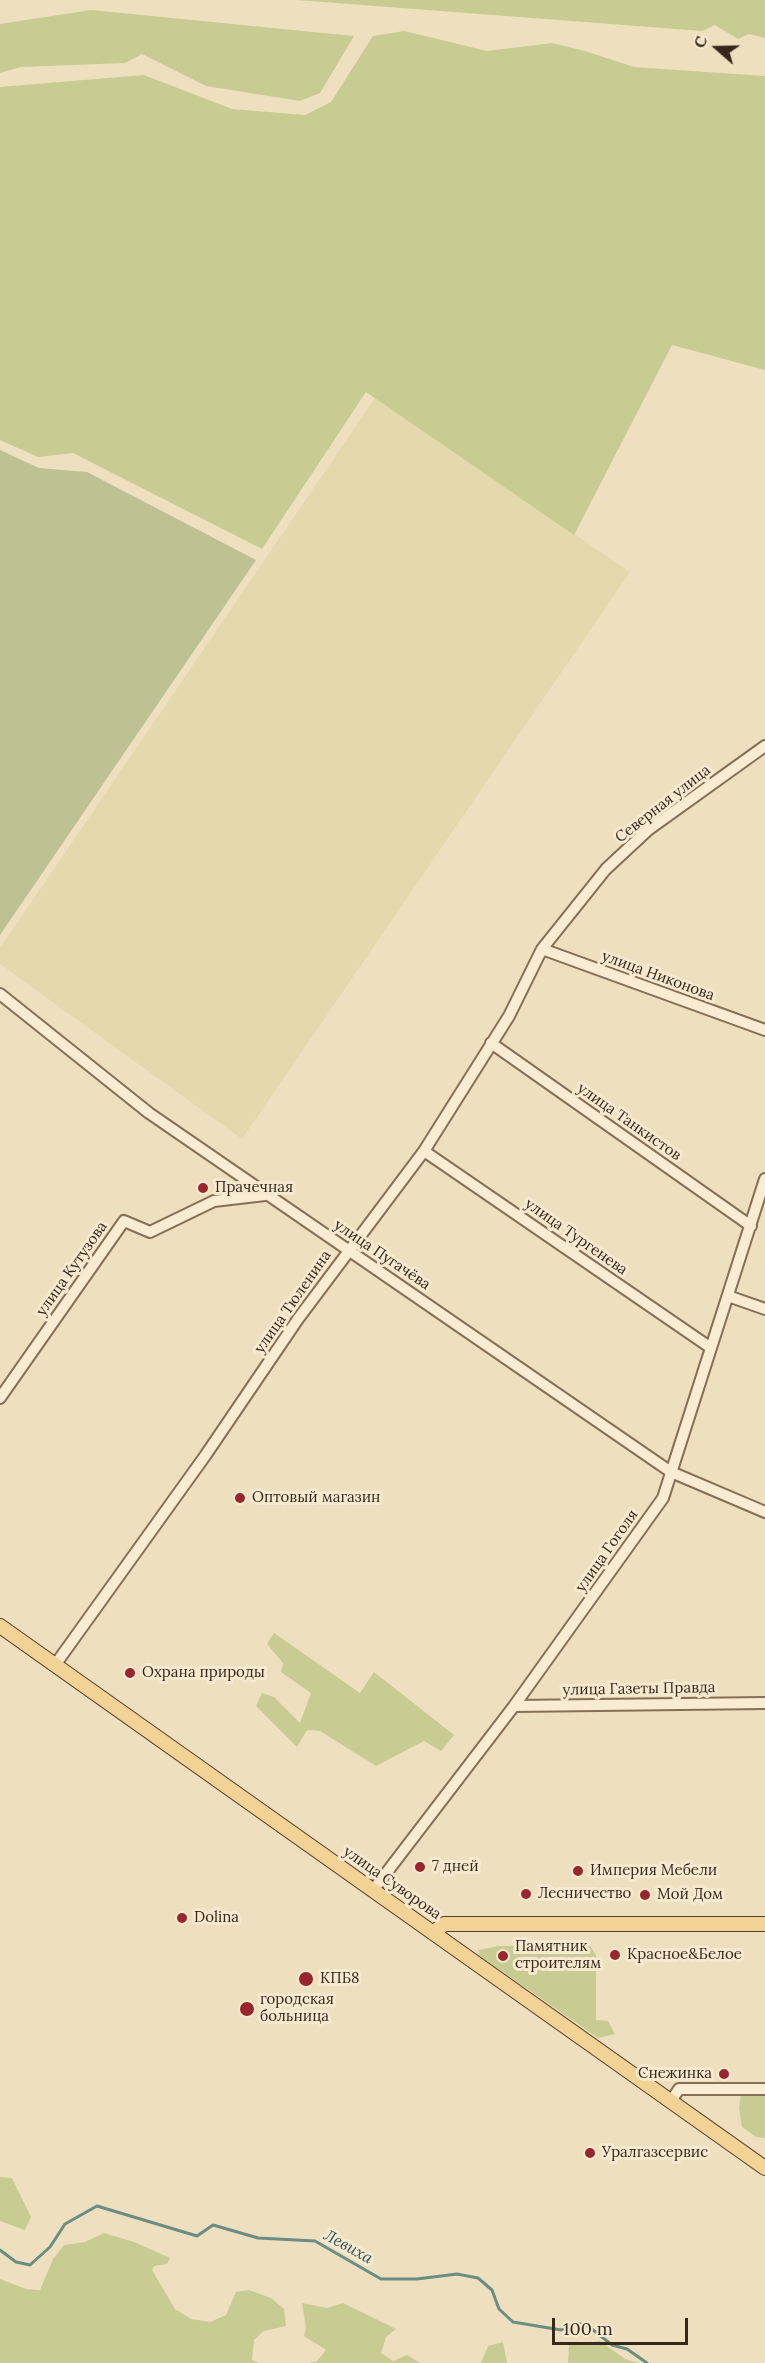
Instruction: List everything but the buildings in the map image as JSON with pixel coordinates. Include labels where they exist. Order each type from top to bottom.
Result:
[{"type":"main road","name":"улица Суворова","points":[[0,1626],[765,2168]]},
{"type":"main road","points":[[433,1932],[444,1924],[765,1924]]},
{"type":"street","name":"Северная улица","points":[[542,949],[606,869],[648,830],[765,746]]},
{"type":"street","name":"улица Никонова","points":[[542,949],[765,1030]]},
{"type":"street","name":"улица Тюленина","points":[[55,1665],[193,1473],[348,1249],[424,1150],[491,1042],[510,1016],[542,949]]},
{"type":"street","name":"улица Пугачёва","points":[[0,994],[149,1113],[265,1195],[348,1249],[671,1472],[765,1512]]},
{"type":"street","name":"улица Танкистов","points":[[491,1042],[751,1226]]},
{"type":"street","name":"улица Тургенева","points":[[424,1150],[711,1348]]},
{"type":"street","name":"улица Гоголя","points":[[374,1889],[514,1706],[663,1498],[765,1179]]},
{"type":"street","name":"улица Кутузова","points":[[0,1398],[124,1221],[150,1232],[214,1201],[265,1195]]},
{"type":"street","points":[[728,1296],[765,1309]]},
{"type":"street","name":"улица Газеты Правда","points":[[514,1706],[765,1703]]},
{"type":"street","points":[[671,2101],[679,2089],[765,2089]]},
{"type":"shaded area","points":[[375,398],[630,572],[242,1139],[0,964],[0,948]]},
{"type":"green space","points":[[297,0],[765,0],[765,38],[749,34],[738,39],[715,25],[702,31]]},
{"type":"green space","points":[[91,10],[354,36],[320,93],[300,101],[206,86],[142,54],[125,63],[21,67],[0,73],[0,24]]},
{"type":"green space","points":[[404,31],[487,51],[552,43],[634,67],[765,76],[765,370],[672,345],[574,535],[366,392],[262,549],[73,453],[38,457],[0,440],[0,87],[144,75],[232,109],[305,115],[331,102],[373,36]]},
{"type":"green space","points":[[0,450],[39,468],[87,472],[256,560],[0,935]]},
{"type":"green space","points":[[274,1633],[360,1693],[374,1672],[454,1735],[441,1751],[424,1741],[376,1766],[320,1731],[307,1730],[297,1747],[256,1706],[262,1693],[274,1697],[300,1723],[311,1693],[281,1672],[283,1663],[267,1644]]},
{"type":"green space","points":[[499,1946],[590,1946],[596,1955],[596,2020],[608,2021],[615,2034],[598,2038],[480,1956],[478,1950]]},
{"type":"green space","points":[[741,2093],[765,2093],[765,2138],[756,2137],[742,2127],[739,2108]]},
{"type":"green space","points":[[0,2177],[12,2178],[31,2217],[25,2230],[0,2221]]},
{"type":"green space","points":[[104,2233],[134,2242],[170,2258],[167,2264],[154,2266],[152,2270],[175,2309],[191,2319],[210,2322],[226,2315],[236,2292],[249,2290],[271,2298],[284,2309],[286,2326],[264,2331],[254,2340],[252,2360],[259,2363],[0,2363],[0,2279],[26,2289],[40,2290],[53,2259],[64,2245],[85,2242]]},
{"type":"green space","points":[[302,2303],[327,2308],[343,2303],[396,2329],[386,2337],[381,2353],[393,2361],[407,2355],[420,2363],[309,2363],[317,2361],[326,2350],[304,2336],[306,2328]]},
{"type":"green space","points":[[600,2341],[625,2359],[638,2363],[568,2363],[569,2345]]},
{"type":"green space","points":[[503,2342],[507,2363],[481,2363],[488,2346]]},
{"type":"waterway","name":"Левиха","points":[[0,2250],[16,2262],[30,2265],[50,2247],[65,2224],[97,2206],[197,2236],[213,2225],[258,2238],[315,2241],[381,2279],[417,2279],[457,2274],[478,2278],[492,2290],[499,2309],[513,2322],[561,2330],[576,2323],[588,2326],[612,2345],[627,2349],[647,2363]]},
{"type":"place","name":"Прачечная","points":[[203,1188]]},
{"type":"place","name":"Оптовый магазин","points":[[240,1498]]},
{"type":"place","name":"Охрана природы","points":[[130,1673]]},
{"type":"place","name":"7 дней","points":[[420,1867]]},
{"type":"place","name":"Империя Мебели","points":[[578,1871]]},
{"type":"place","name":"Лесничество","points":[[526,1894]]},
{"type":"place","name":"Мой Дом","points":[[645,1895]]},
{"type":"place","name":"Dolina","points":[[182,1918]]},
{"type":"place","name":"Красное&Белое","points":[[615,1955]]},
{"type":"place","name":"Памятник строителям","points":[[503,1956]]},
{"type":"place","name":"КПБ8","points":[[306,1979]]},
{"type":"place","name":"городская больница","points":[[247,2009]]},
{"type":"place","name":"Снежинка","points":[[724,2074]]},
{"type":"place","name":"Уралгазсервис","points":[[590,2153]]}]
